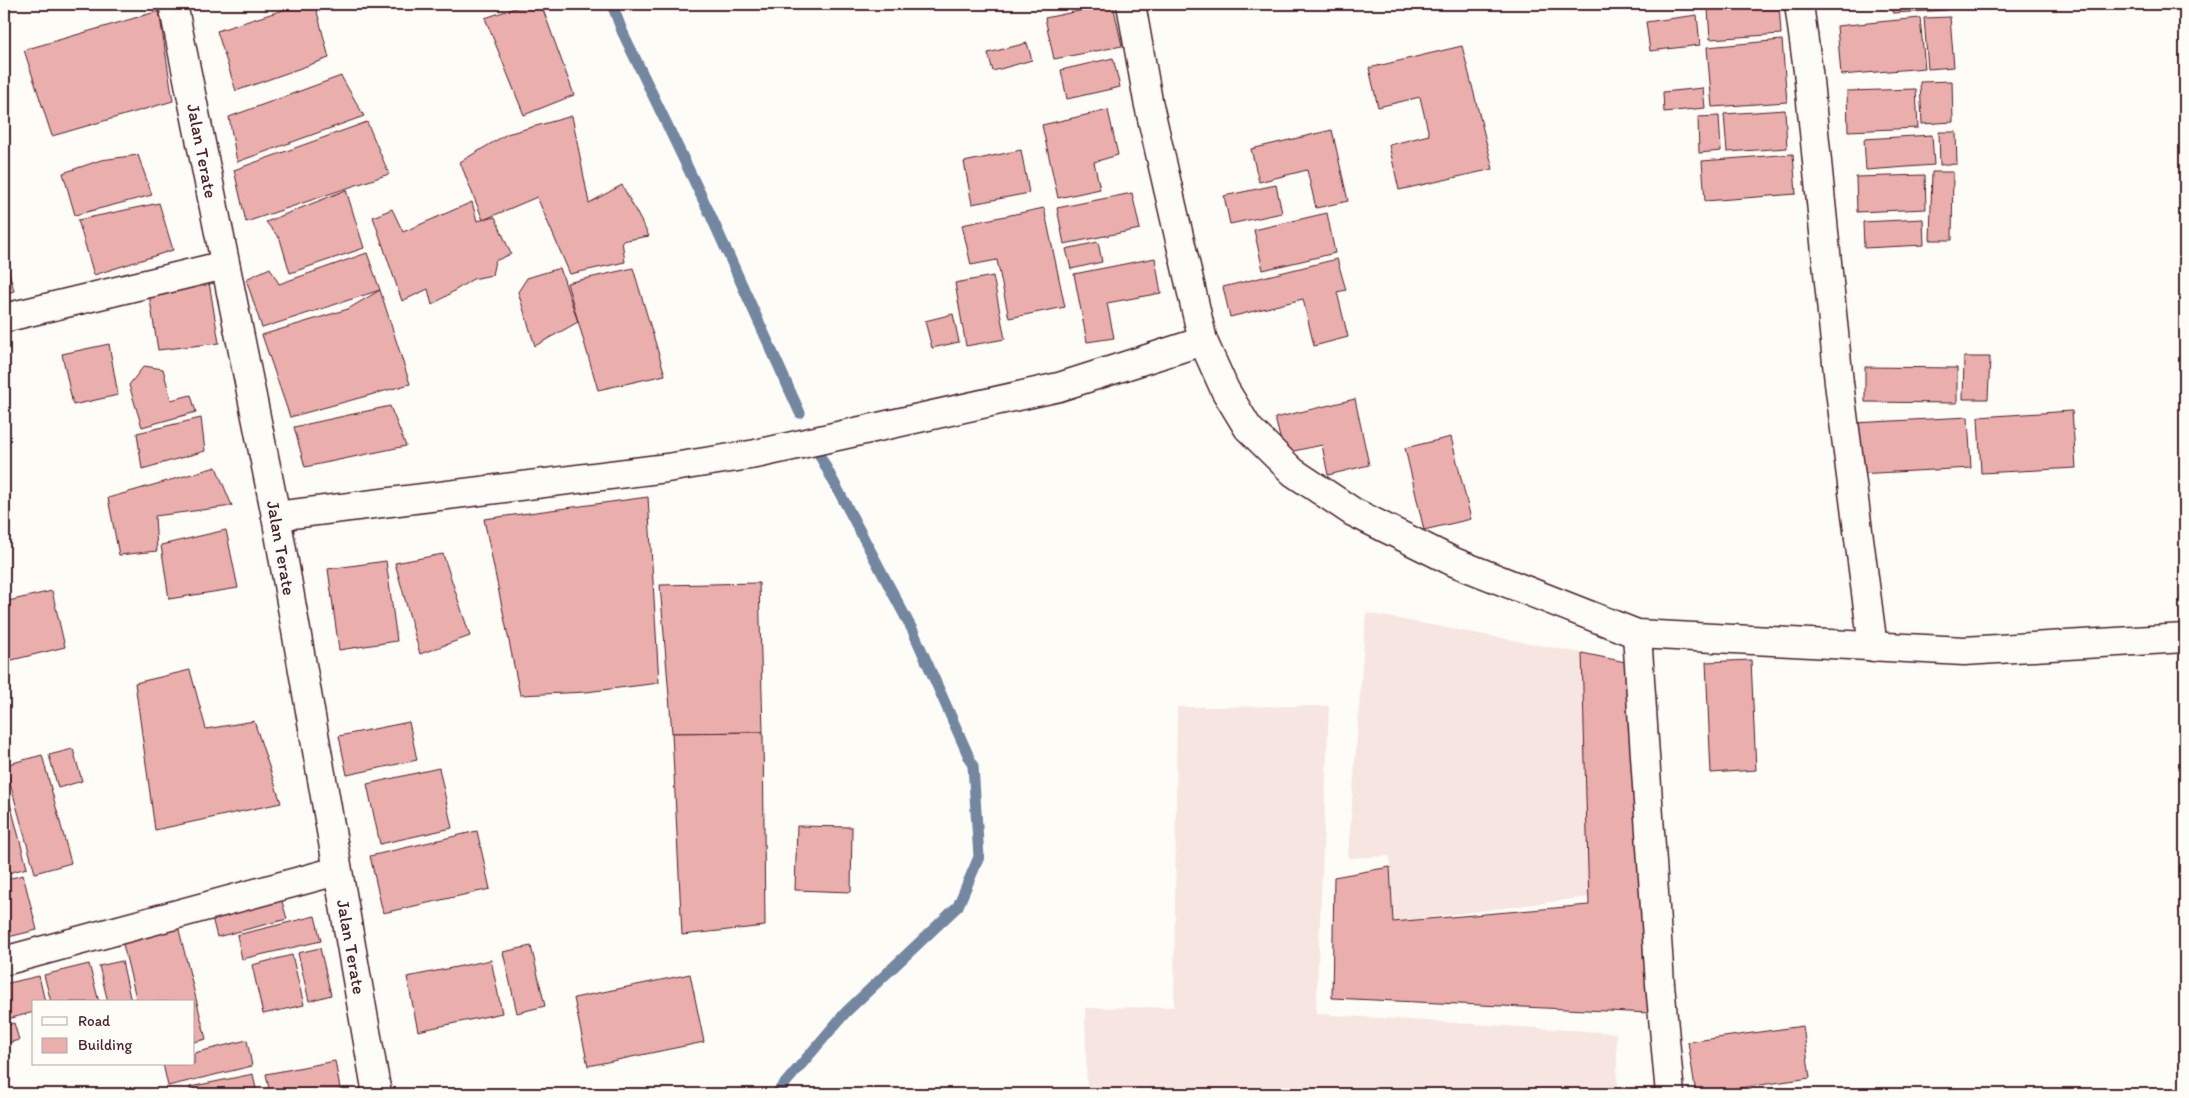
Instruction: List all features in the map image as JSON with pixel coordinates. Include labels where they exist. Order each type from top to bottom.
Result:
[{"type":"street","name":"Jalan Terate","points":[[173,4],[276,516],[377,1094]]},
{"type":"street","points":[[1130,4],[1148,101],[1203,341],[1225,390],[1248,428],[1293,472],[1353,512],[1454,562],[1637,634],[1964,651],[2185,638]]},
{"type":"street","points":[[1799,4],[1808,71],[1839,383],[1873,647]]},
{"type":"street","points":[[4,318],[225,265]]},
{"type":"street","points":[[276,516],[666,468],[756,454],[1059,387],[1203,341]]},
{"type":"street","points":[[1637,634],[1660,984],[1670,1094]]},
{"type":"street","points":[[4,961],[337,871]]},
{"type":"shaded area","points":[[1366,613],[1582,653],[1589,897],[1393,922],[1390,856],[1348,858]]},
{"type":"shaded area","points":[[1329,706],[1316,1014],[1616,1033],[1618,1094],[1087,1094],[1085,1008],[1174,1007],[1177,707]]},
{"type":"building","points":[[302,4],[315,4],[329,58],[236,91],[217,31]]},
{"type":"building","points":[[527,4],[541,4],[574,95],[524,115],[485,18]]},
{"type":"building","points":[[1113,4],[1122,46],[1054,59],[1045,18]]},
{"type":"building","points":[[1779,4],[1781,34],[1710,39],[1708,9]]},
{"type":"building","points":[[1892,4],[1947,4],[1947,10],[1893,13]]},
{"type":"building","points":[[159,11],[173,101],[52,136],[24,50]]},
{"type":"building","points":[[1697,15],[1700,45],[1650,51],[1646,22]]},
{"type":"building","points":[[1950,17],[1954,67],[1928,69],[1924,18]]},
{"type":"building","points":[[1920,18],[1925,68],[1841,75],[1837,26]]},
{"type":"building","points":[[1782,40],[1787,102],[1712,107],[1707,47]]},
{"type":"building","points":[[1027,43],[1032,60],[993,71],[988,53]]},
{"type":"building","points":[[1462,46],[1493,169],[1399,190],[1389,145],[1429,135],[1420,97],[1378,107],[1369,68]]},
{"type":"building","points":[[1113,58],[1120,87],[1067,99],[1061,70]]},
{"type":"building","points":[[341,76],[364,116],[237,162],[229,117]]},
{"type":"building","points":[[1952,81],[1953,122],[1922,124],[1920,82]]},
{"type":"building","points":[[1703,88],[1705,108],[1664,112],[1663,92]]},
{"type":"building","points":[[1916,89],[1918,128],[1848,131],[1847,91]]},
{"type":"building","points":[[4,97],[6,126],[4,127]]},
{"type":"building","points":[[1108,110],[1118,155],[1094,162],[1100,189],[1058,198],[1042,125]]},
{"type":"building","points":[[1785,110],[1787,148],[1727,152],[1724,114]]},
{"type":"building","points":[[572,116],[589,203],[622,185],[649,236],[622,241],[625,262],[570,274],[537,197],[483,220],[460,162],[507,134]]},
{"type":"building","points":[[1719,116],[1721,151],[1699,153],[1698,117]]},
{"type":"building","points":[[367,122],[389,174],[246,222],[234,170]]},
{"type":"building","points":[[1332,130],[1348,201],[1316,208],[1307,170],[1259,182],[1251,149]]},
{"type":"building","points":[[1939,132],[1956,132],[1957,164],[1940,165]]},
{"type":"building","points":[[1932,135],[1934,165],[1866,170],[1864,139]]},
{"type":"building","points":[[1021,150],[1029,193],[972,204],[964,162]]},
{"type":"building","points":[[1793,154],[1796,194],[1705,201],[1702,161]]},
{"type":"building","points":[[138,155],[152,195],[75,215],[63,173],[101,160]]},
{"type":"building","points":[[1932,172],[1953,172],[1952,240],[1930,240]]},
{"type":"building","points":[[1925,175],[1926,209],[1857,212],[1856,177]]},
{"type":"building","points":[[1276,185],[1282,213],[1230,224],[1224,196]]},
{"type":"building","points":[[346,190],[364,248],[290,273],[280,239],[266,222]]},
{"type":"building","points":[[1132,193],[1140,229],[1064,244],[1057,208]]},
{"type":"building","points":[[472,202],[477,221],[495,217],[511,254],[495,261],[492,275],[473,279],[432,305],[428,289],[402,301],[373,217],[392,209],[403,232]]},
{"type":"building","points":[[159,203],[173,250],[94,275],[78,220]]},
{"type":"building","points":[[1044,208],[1065,307],[1009,318],[997,260],[971,265],[962,225]]},
{"type":"building","points":[[1327,213],[1335,253],[1263,270],[1254,230]]},
{"type":"building","points":[[1923,219],[1924,245],[1864,248],[1863,222]]},
{"type":"building","points":[[1098,242],[1102,262],[1071,269],[1066,249]]},
{"type":"building","points":[[4,253],[14,291],[4,294]]},
{"type":"building","points":[[367,253],[380,290],[262,328],[246,279],[270,268],[279,284]]},
{"type":"building","points":[[1155,258],[1161,293],[1107,303],[1114,338],[1087,342],[1074,274]]},
{"type":"building","points":[[1337,259],[1346,290],[1337,292],[1348,337],[1314,346],[1303,299],[1230,317],[1223,287]]},
{"type":"building","points":[[560,268],[578,322],[535,346],[518,292],[527,278]]},
{"type":"building","points":[[633,268],[665,375],[598,390],[567,283]]},
{"type":"building","points":[[993,276],[1005,339],[966,346],[955,283]]},
{"type":"building","points":[[209,282],[219,343],[158,350],[149,294]]},
{"type":"building","points":[[380,290],[410,384],[290,417],[262,335],[348,309]]},
{"type":"building","points":[[953,314],[959,342],[932,348],[925,321]]},
{"type":"building","points":[[109,344],[118,395],[73,405],[62,354]]},
{"type":"building","points":[[1964,357],[1990,357],[1988,399],[1963,399]]},
{"type":"building","points":[[144,366],[163,369],[171,400],[191,395],[196,412],[142,427],[129,385]]},
{"type":"building","points":[[1865,367],[1957,368],[1957,403],[1865,402]]},
{"type":"building","points":[[1355,399],[1369,465],[1328,475],[1322,445],[1284,453],[1275,418]]},
{"type":"building","points":[[390,406],[406,446],[305,467],[294,427]]},
{"type":"building","points":[[2072,411],[2076,468],[1981,473],[1978,417]]},
{"type":"building","points":[[1968,417],[1971,468],[1857,474],[1854,423]]},
{"type":"building","points":[[201,418],[205,451],[142,469],[137,433]]},
{"type":"building","points":[[1451,437],[1471,519],[1424,530],[1405,448]]},
{"type":"building","points":[[216,467],[232,506],[155,516],[157,551],[119,555],[108,498]]},
{"type":"building","points":[[648,497],[659,683],[586,692],[520,695],[484,519]]},
{"type":"building","points":[[226,530],[238,588],[169,599],[161,545]]},
{"type":"building","points":[[443,554],[470,636],[420,654],[395,563]]},
{"type":"building","points":[[386,561],[397,641],[339,650],[328,569]]},
{"type":"building","points":[[759,583],[763,732],[672,733],[660,585]]},
{"type":"building","points":[[52,591],[65,647],[4,662],[4,602]]},
{"type":"building","points":[[1582,653],[1635,664],[1650,1013],[1332,998],[1334,877],[1390,867],[1393,922],[1589,905]]},
{"type":"building","points":[[1751,660],[1756,770],[1711,773],[1706,662]]},
{"type":"building","points":[[190,670],[206,729],[254,721],[281,803],[155,830],[135,683]]},
{"type":"building","points":[[409,722],[417,760],[347,775],[339,736]]},
{"type":"building","points":[[763,732],[765,926],[682,935],[672,733]]},
{"type":"building","points":[[73,749],[82,781],[58,788],[49,755]]},
{"type":"building","points":[[42,755],[71,863],[35,873],[5,765]]},
{"type":"building","points":[[439,768],[452,828],[380,844],[367,784]]},
{"type":"building","points":[[10,803],[27,868],[4,874],[4,804]]},
{"type":"building","points":[[797,826],[852,827],[851,892],[795,890]]},
{"type":"building","points":[[477,831],[490,889],[383,913],[370,856]]},
{"type":"building","points":[[23,875],[37,930],[4,938],[4,880]]},
{"type":"building","points":[[279,891],[287,919],[217,937],[210,910]]},
{"type":"building","points":[[315,916],[321,941],[242,959],[237,935]]},
{"type":"building","points":[[177,922],[206,1039],[195,1042],[195,1000],[137,1000],[121,936]]},
{"type":"building","points":[[531,946],[545,1006],[517,1013],[503,952]]},
{"type":"building","points":[[320,948],[331,995],[309,1001],[298,953]]},
{"type":"building","points":[[292,955],[304,1005],[263,1014],[252,965]]},
{"type":"building","points":[[491,960],[502,1013],[418,1031],[407,977]]},
{"type":"building","points":[[122,961],[131,1000],[108,1000],[99,966]]},
{"type":"building","points":[[89,964],[98,1000],[50,1000],[44,975]]},
{"type":"building","points":[[690,974],[704,1042],[588,1066],[574,998]]},
{"type":"building","points":[[39,976],[45,1000],[32,1000],[32,1013],[4,1020],[4,984]]},
{"type":"building","points":[[14,1023],[19,1040],[4,1044],[4,1026]]},
{"type":"building","points":[[1803,1026],[1810,1078],[1696,1094],[1688,1042]]},
{"type":"building","points":[[247,1040],[252,1066],[168,1086],[163,1066],[195,1066],[195,1053]]},
{"type":"building","points":[[335,1061],[341,1094],[270,1094],[266,1074]]},
{"type":"building","points":[[253,1074],[257,1094],[191,1094],[190,1087]]},
{"type":"waterway","points":[[612,4],[622,31],[710,214],[800,413]]},
{"type":"waterway","points":[[776,1094],[846,1012],[958,906],[979,857],[973,766],[913,631],[820,456]]}]
